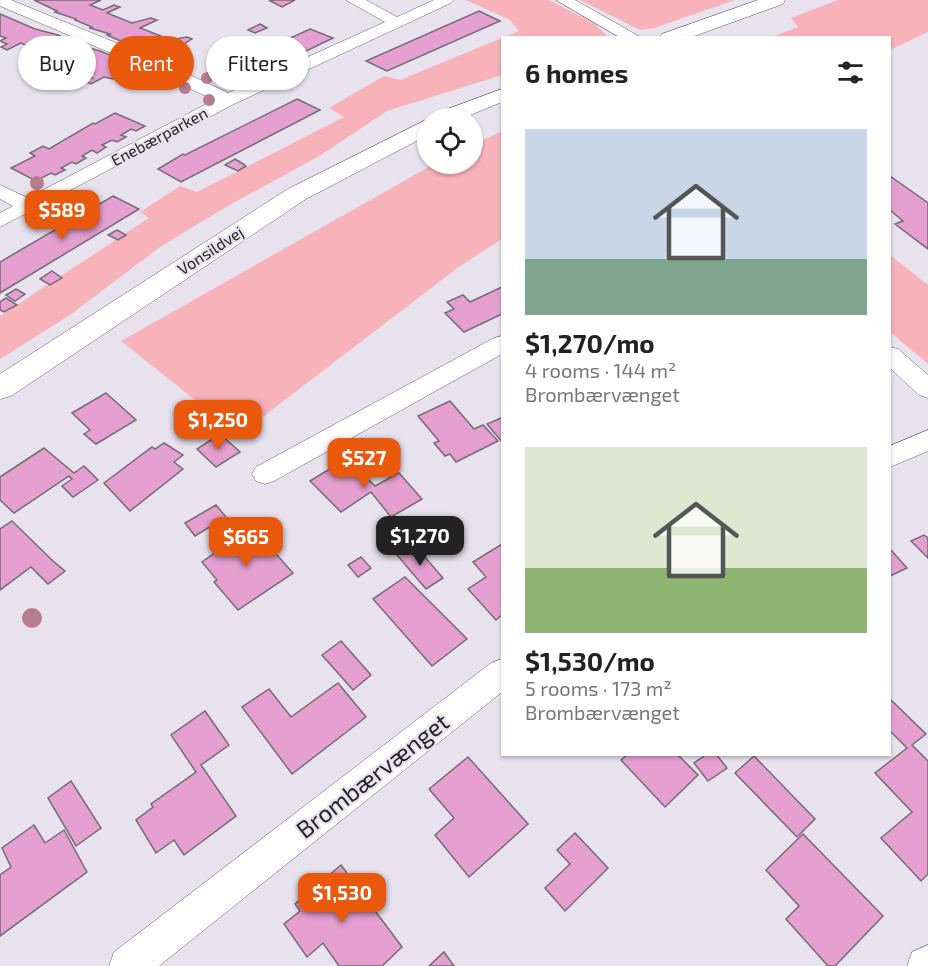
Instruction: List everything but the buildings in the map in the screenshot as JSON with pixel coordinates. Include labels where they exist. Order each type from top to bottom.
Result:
[{"type":"main road","points":[[675,36],[776,0]]},
{"type":"main road","points":[[470,108],[501,95]]},
{"type":"main road","name":"Vonsildvej","points":[[0,388],[297,194],[417,132]]},
{"type":"street","points":[[354,0],[396,22]]},
{"type":"street","name":"Enebærparken","points":[[0,221],[228,100],[446,0]]},
{"type":"street","points":[[564,0],[630,36]]},
{"type":"street","name":"Enebærparken","points":[[0,1],[157,66],[228,100]]},
{"type":"street","points":[[0,191],[27,206]]},
{"type":"street","points":[[265,474],[501,345]]},
{"type":"street","points":[[891,356],[928,389]]},
{"type":"street","points":[[891,457],[928,440]]},
{"type":"street","name":"Brombærvænget","points":[[128,966],[501,674]]},
{"type":"shaded area","points":[[466,0],[549,0],[594,23],[607,36],[508,36],[519,31],[510,20]]},
{"type":"shaded area","points":[[580,0],[735,0],[654,28],[640,30]]},
{"type":"shaded area","points":[[838,0],[928,0],[928,32],[891,50],[891,36],[775,36],[798,27],[791,18]]},
{"type":"shaded area","points":[[501,38],[501,75],[387,111],[321,155],[226,207],[160,247],[70,315],[0,359],[0,316],[149,218],[140,212],[180,186],[197,192],[344,117],[329,108],[384,76],[400,80]]},
{"type":"shaded area","points":[[501,131],[501,240],[460,266],[239,435],[121,341],[417,174],[483,174],[483,140]]},
{"type":"shaded area","points":[[891,256],[928,285],[928,364],[891,333]]}]
